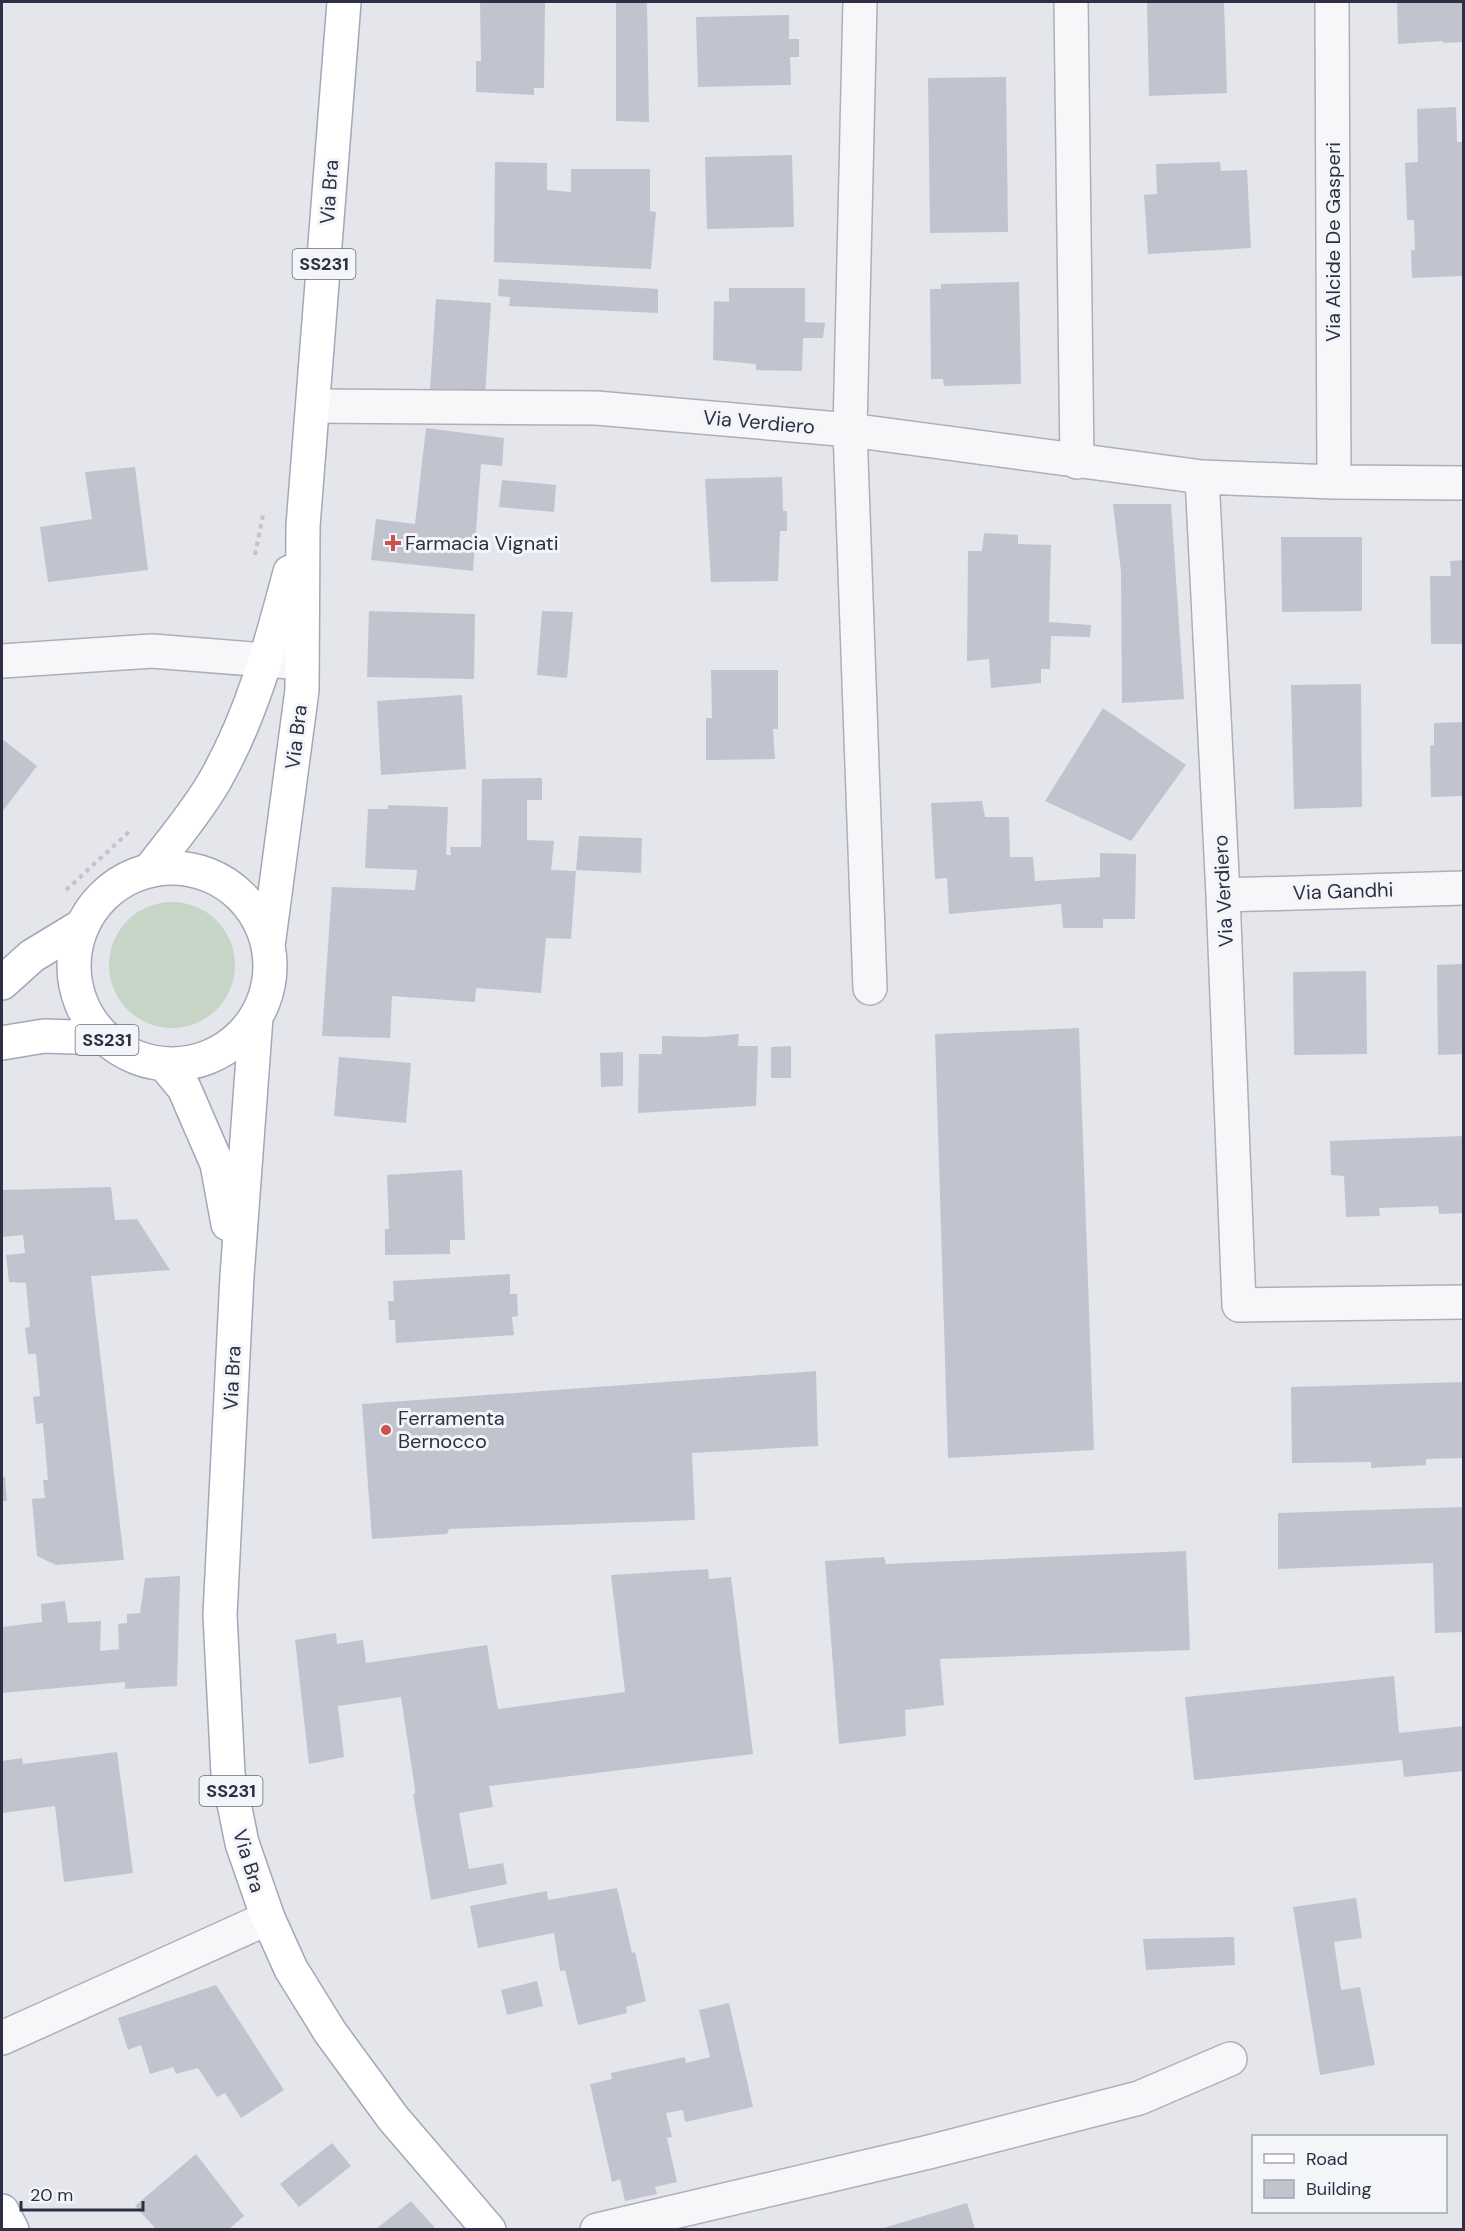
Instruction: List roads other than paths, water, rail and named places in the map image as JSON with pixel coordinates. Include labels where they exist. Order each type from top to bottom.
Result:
[{"type":"main road","name":"Via Bra","points":[[268,946],[257,916],[237,892],[211,875],[181,868],[149,870],[122,882],[99,900],[82,925],[74,954],[75,985],[86,1013],[104,1038],[132,1057],[165,1065],[192,1063],[217,1054],[239,1038],[256,1017],[266,994],[270,970],[268,946],[302,690],[303,526],[344,2]]},
{"type":"main road","name":"Via Bra","points":[[149,870],[214,782],[247,716],[267,659],[303,526]]},
{"type":"main road","points":[[2,983],[32,956],[82,925]]},
{"type":"main road","name":"Via Bra","points":[[256,1017],[237,1276],[220,1616],[222,1700],[228,1774],[239,1831],[267,1918],[291,1970],[330,2032],[393,2118],[489,2229]]},
{"type":"main road","points":[[2,1043],[44,1036],[104,1038]]},
{"type":"main road","name":"Via Bra","points":[[165,1065],[184,1088],[217,1164],[237,1276]]},
{"type":"main road","points":[[2,2211],[12,2229]]},
{"type":"street","points":[[860,2],[850,430],[870,988]]},
{"type":"street","points":[[1071,2],[1077,462]]},
{"type":"street","name":"Via Alcide De Gasperi","points":[[1332,2],[1334,482]]},
{"type":"street","name":"Via Verdiero","points":[[313,406],[597,408],[850,430],[1202,477],[1334,482],[1464,483]]},
{"type":"street","name":"Via Verdiero","points":[[1202,477],[1223,895],[1239,1305],[1464,1302]]},
{"type":"street","points":[[2,661],[152,651],[302,663]]},
{"type":"street","name":"Via Gandhi","points":[[1223,895],[1464,888]]},
{"type":"street","points":[[2,2038],[267,1918]]},
{"type":"street","points":[[597,2229],[929,2152],[1139,2098],[1230,2059]]},
{"type":"place","name":"Farmacia Vignati","points":[[393,543]]},
{"type":"place","name":"Ferramenta Bernocco","points":[[386,1430]]}]
